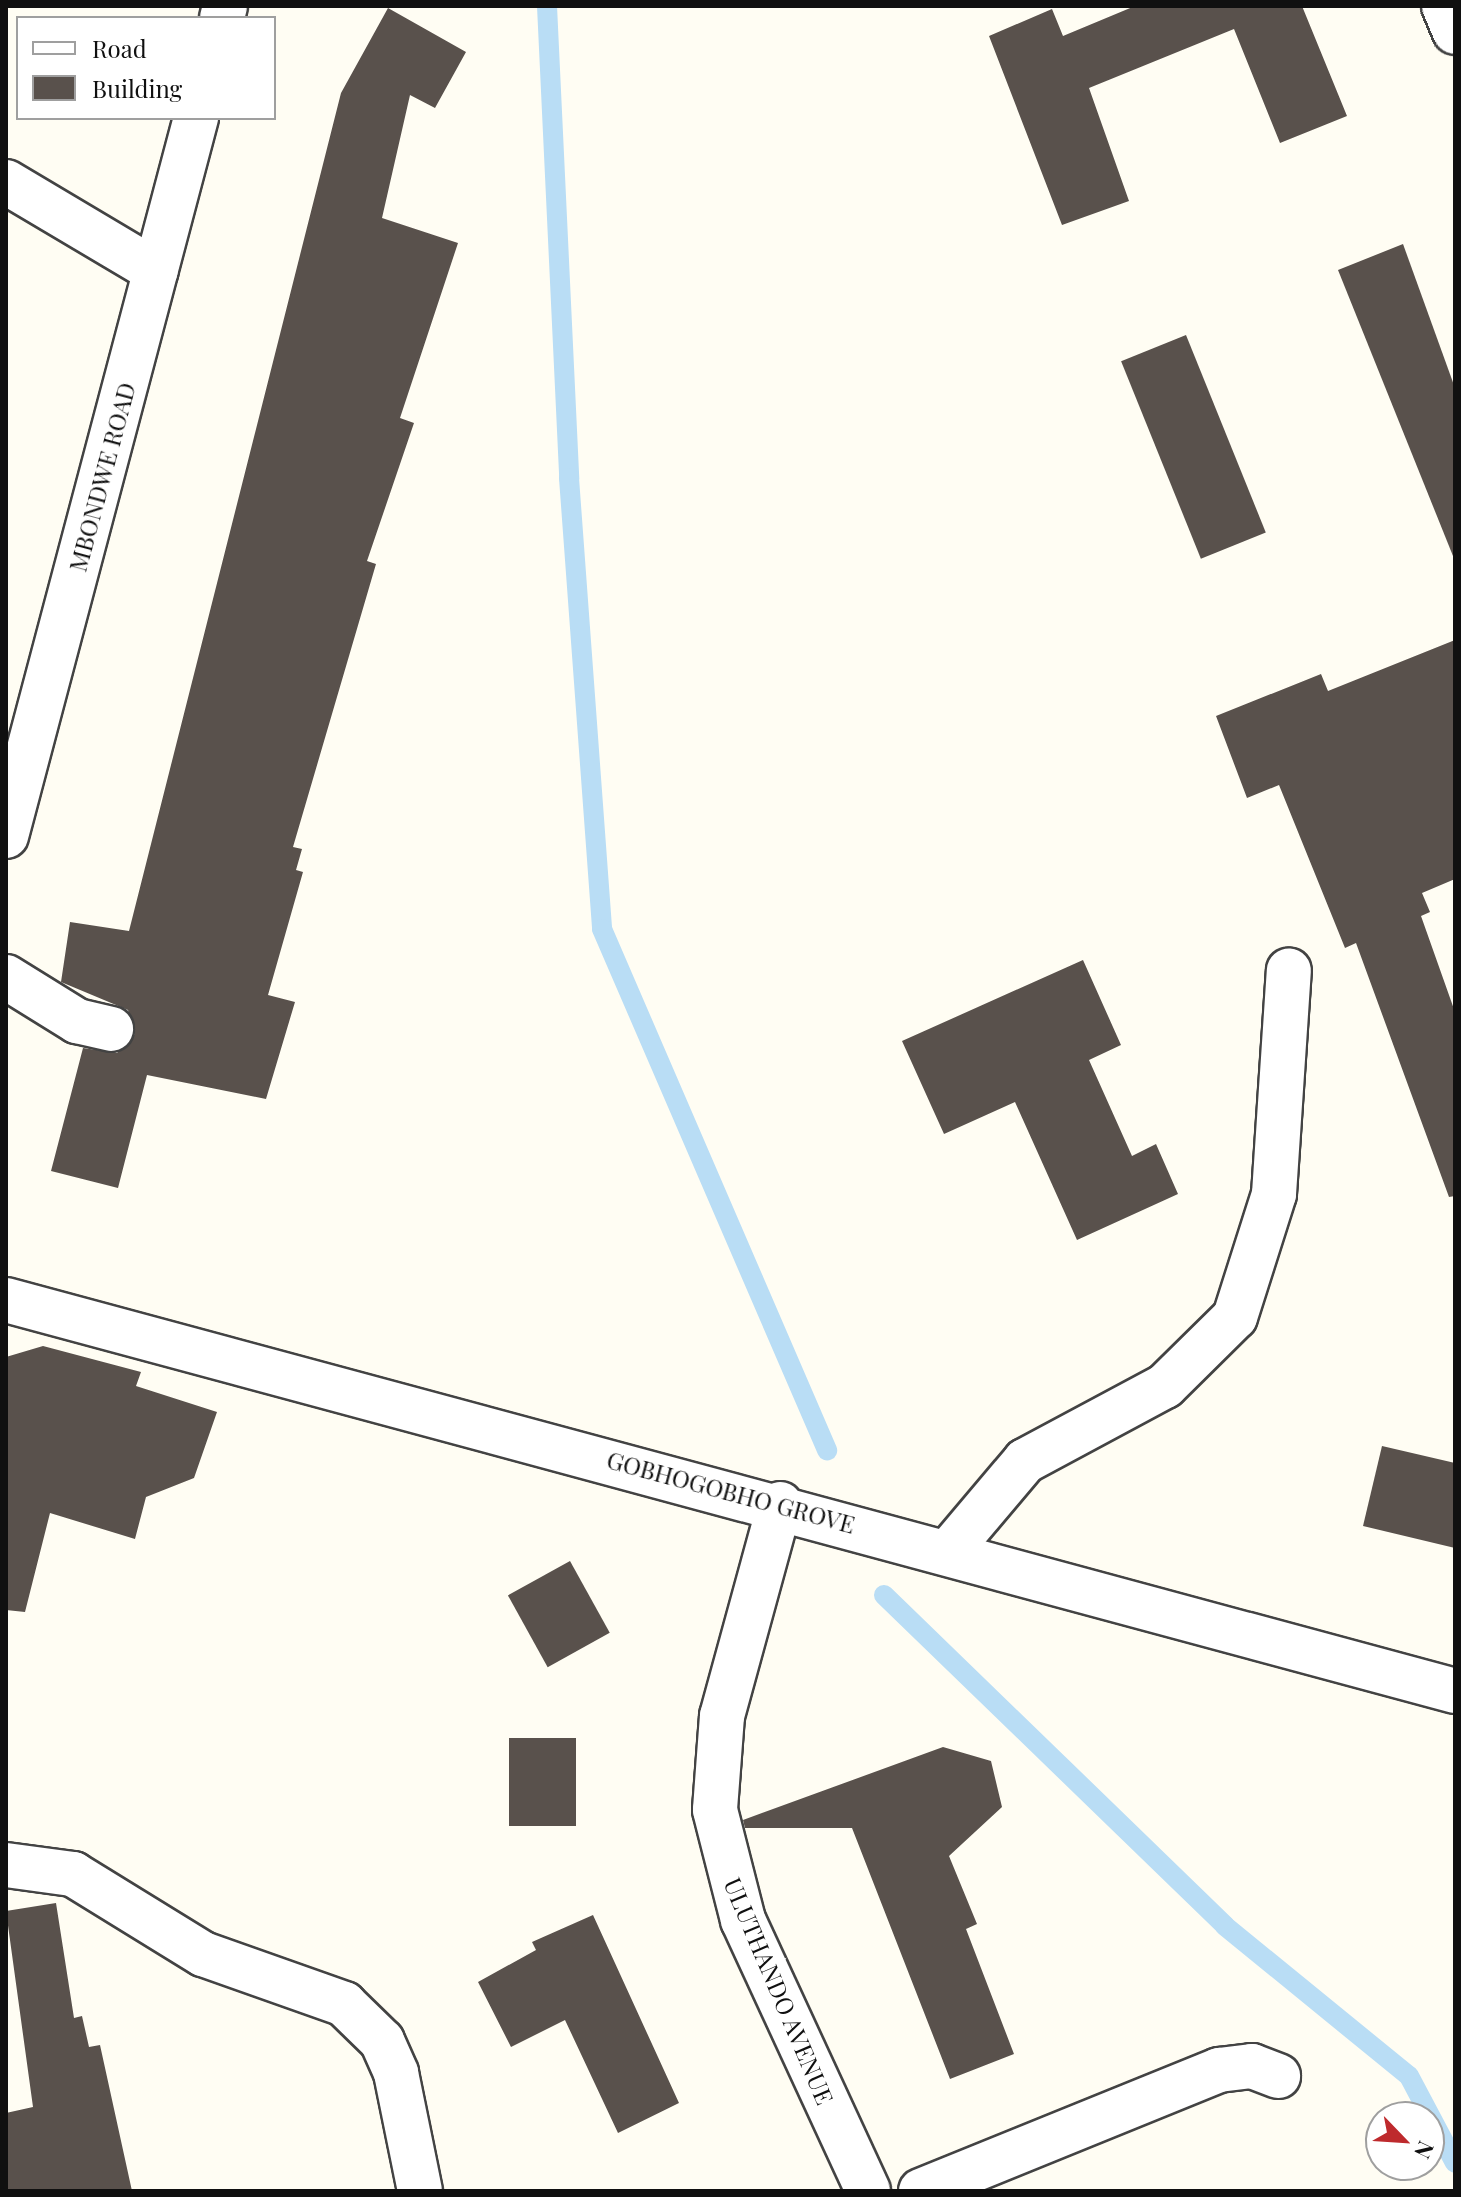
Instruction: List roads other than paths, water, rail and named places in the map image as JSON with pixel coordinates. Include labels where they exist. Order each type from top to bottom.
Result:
[{"type":"street","points":[[1444,6],[1455,32]]},
{"type":"street","name":"MBONDWE ROAD","points":[[8,823],[195,120]]},
{"type":"street","points":[[6,182],[156,271]]},
{"type":"street","points":[[949,1551],[1025,1461],[1165,1386],[1235,1317],[1274,1194],[1289,971]]},
{"type":"street","points":[[6,977],[77,1021],[111,1029]]},
{"type":"street","name":"GOBHOGOBHO GROVE","points":[[6,1300],[780,1504],[1455,1691]]},
{"type":"street","name":"ULUTHANDO AVENUE","points":[[780,1504],[724,1704],[715,1810],[743,1920],[868,2191]]},
{"type":"street","points":[[6,1865],[73,1874],[203,1954],[344,2004],[382,2041],[396,2073],[420,2191]]},
{"type":"street","points":[[921,2191],[1219,2070],[1252,2066],[1278,2076]]},
{"type":"waterway","points":[[547,6],[569,478],[602,929],[827,1450]]},
{"type":"waterway","points":[[884,1595],[1225,1926],[1409,2076],[1455,2163]]}]
